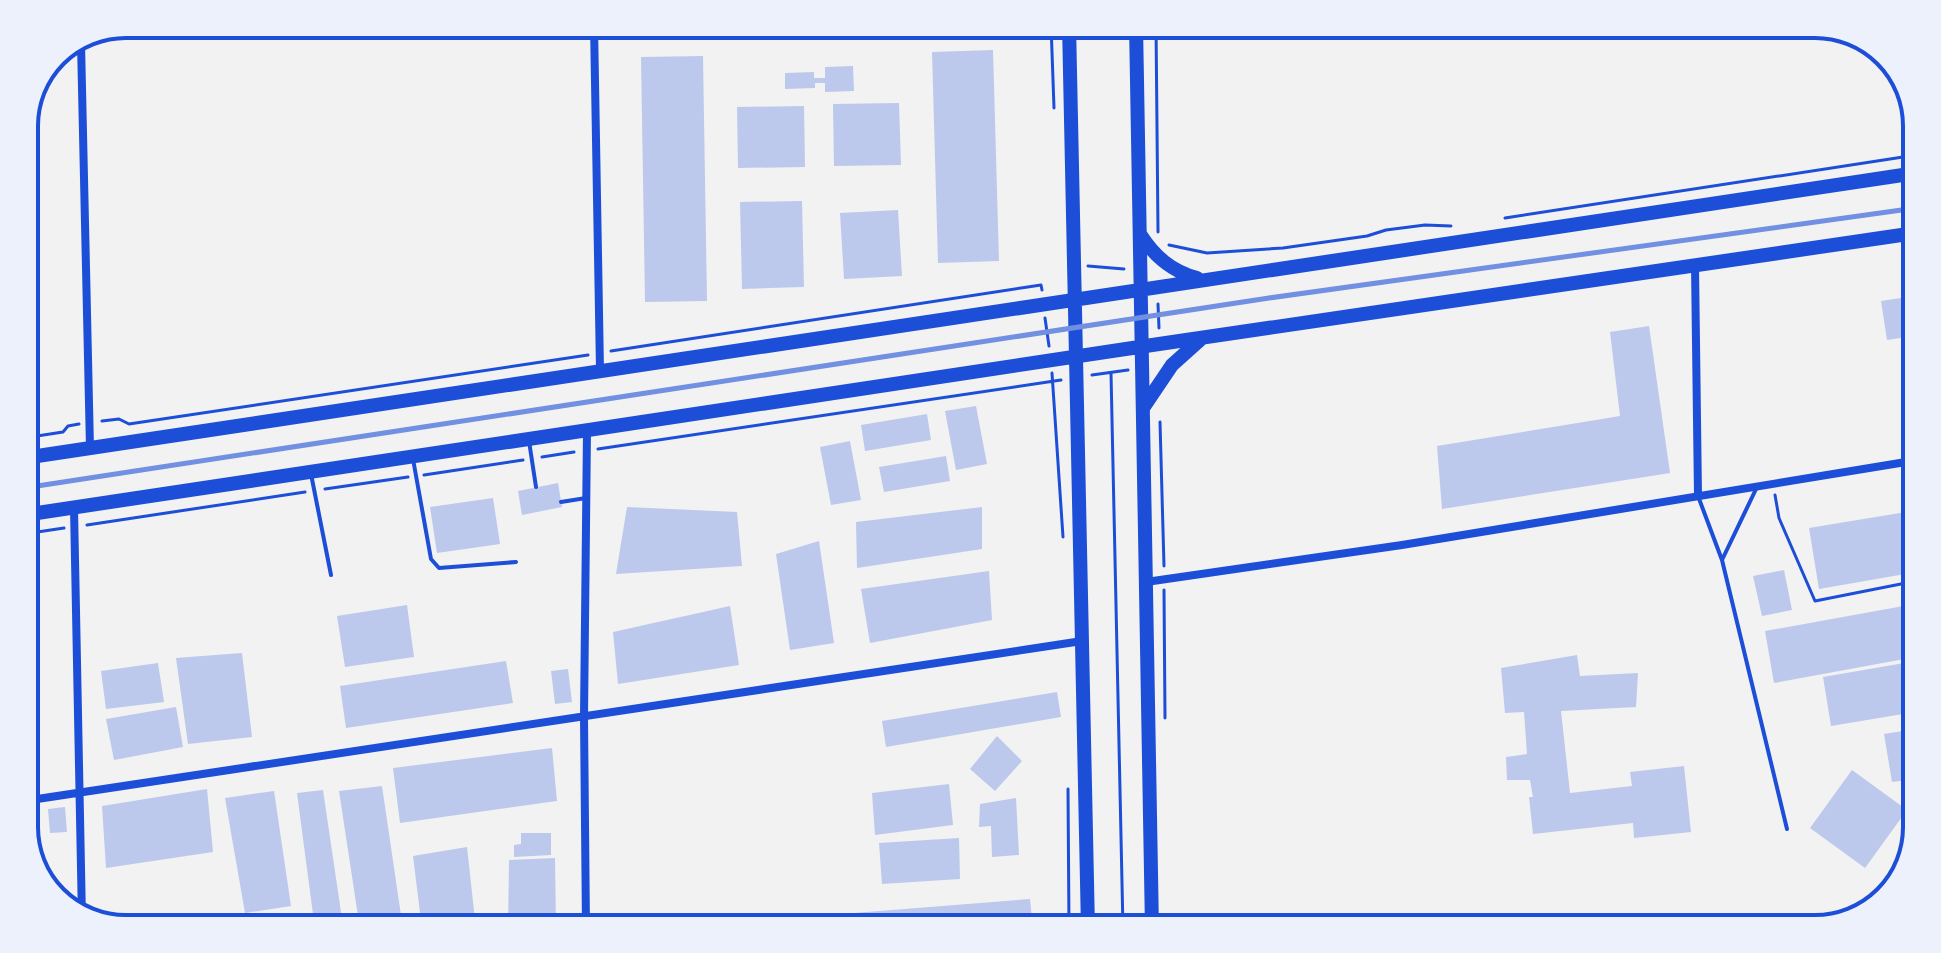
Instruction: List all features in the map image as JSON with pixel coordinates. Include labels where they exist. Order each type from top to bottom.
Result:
[{"type":"main road","points":[[1069,38],[1088,915]]},
{"type":"main road","points":[[1136,38],[1152,915]]},
{"type":"main road","points":[[38,456],[1903,175]]},
{"type":"main road","points":[[1140,234],[1148,247],[1167,265],[1201,279]]},
{"type":"main road","points":[[38,513],[1903,235]]},
{"type":"main road","points":[[1143,408],[1172,365],[1202,338]]},
{"type":"street","points":[[594,38],[600,370]]},
{"type":"street","points":[[81,51],[90,448]]},
{"type":"street","points":[[1695,266],[1698,496]]},
{"type":"street","points":[[586,915],[587,430]]},
{"type":"street","points":[[1146,582],[1402,545],[1903,463]]},
{"type":"street","points":[[74,508],[81,903]]},
{"type":"street","points":[[38,799],[1082,641]]},
{"type":"lane","points":[[528,439],[536,487]]},
{"type":"lane","points":[[412,457],[431,559],[436,566],[516,562]]},
{"type":"lane","points":[[310,472],[331,575]]},
{"type":"lane","points":[[1722,560],[1757,487]]},
{"type":"lane","points":[[1698,496],[1722,560],[1787,829]]},
{"type":"lane","points":[[561,502],[587,497]]},
{"type":"path","points":[[1156,38],[1158,237]]},
{"type":"path","points":[[1497,219],[1903,157]]},
{"type":"path","points":[[1158,243],[1207,253],[1283,248],[1425,225],[1450,226]]},
{"type":"path","points":[[1084,266],[1132,269]]},
{"type":"path","points":[[38,436],[63,432],[68,426],[119,419],[129,424],[1041,285]]},
{"type":"path","points":[[1159,301],[1159,326]]},
{"type":"path","points":[[1088,376],[1123,371]]},
{"type":"path","points":[[1111,373],[1123,915]]},
{"type":"path","points":[[1160,409],[1165,730]]},
{"type":"path","points":[[1774,485],[1779,518],[1815,601],[1903,584]]},
{"type":"building","points":[[993,50],[999,261],[938,263],[932,52]]},
{"type":"building","points":[[703,56],[707,301],[645,302],[641,57]]},
{"type":"building","points":[[853,66],[854,91],[825,92],[825,83],[815,83],[815,88],[785,89],[785,73],[814,72],[814,78],[825,78],[825,67]]},
{"type":"building","points":[[899,103],[901,165],[834,166],[833,104]]},
{"type":"building","points":[[804,106],[805,167],[738,168],[737,107]]},
{"type":"building","points":[[802,201],[804,287],[742,289],[740,202]]},
{"type":"building","points":[[898,210],[902,276],[844,279],[840,213]]},
{"type":"building","points":[[1903,298],[1903,338],[1887,340],[1881,301]]},
{"type":"building","points":[[1649,326],[1670,473],[1442,509],[1437,446],[1620,416],[1610,332]]},
{"type":"building","points":[[976,406],[987,464],[956,470],[945,411]]},
{"type":"building","points":[[927,414],[931,440],[865,451],[861,425]]},
{"type":"building","points":[[850,441],[861,500],[831,505],[820,447]]},
{"type":"building","points":[[946,456],[950,481],[884,492],[879,467]]},
{"type":"building","points":[[558,483],[562,507],[522,515],[518,491]]},
{"type":"building","points":[[493,498],[500,544],[437,553],[430,507]]},
{"type":"building","points":[[627,507],[737,512],[742,566],[616,574]]},
{"type":"building","points":[[982,507],[982,549],[857,568],[856,522]]},
{"type":"building","points":[[1903,512],[1903,574],[1819,589],[1809,528]]},
{"type":"building","points":[[819,541],[834,643],[790,650],[776,554]]},
{"type":"building","points":[[1784,570],[1792,610],[1762,616],[1753,576]]},
{"type":"building","points":[[989,571],[992,620],[870,643],[861,589]]},
{"type":"building","points":[[407,605],[414,657],[345,667],[337,616]]},
{"type":"building","points":[[730,606],[739,665],[618,684],[613,632]]},
{"type":"building","points":[[1903,606],[1903,659],[1774,683],[1765,631]]},
{"type":"building","points":[[242,653],[252,737],[188,744],[176,658]]},
{"type":"building","points":[[1577,655],[1580,676],[1638,673],[1636,707],[1561,711],[1570,793],[1632,786],[1630,772],[1684,766],[1691,832],[1634,838],[1633,823],[1533,834],[1530,780],[1507,780],[1506,757],[1527,754],[1524,712],[1505,713],[1501,668]]},
{"type":"building","points":[[506,661],[513,703],[346,728],[340,686]]},
{"type":"building","points":[[158,663],[164,702],[106,709],[101,671]]},
{"type":"building","points":[[1903,663],[1903,714],[1831,726],[1823,677]]},
{"type":"building","points":[[568,669],[572,702],[555,704],[551,671]]},
{"type":"building","points":[[1057,692],[1061,717],[886,747],[882,721]]},
{"type":"building","points":[[176,707],[183,747],[114,760],[106,719]]},
{"type":"building","points":[[1903,731],[1903,781],[1892,782],[1884,734]]},
{"type":"building","points":[[997,736],[1022,761],[995,791],[970,769]]},
{"type":"building","points":[[552,748],[557,801],[400,823],[393,768]]},
{"type":"building","points":[[1852,770],[1903,807],[1903,816],[1865,868],[1810,828]]},
{"type":"building","points":[[949,784],[953,825],[875,835],[872,793]]},
{"type":"building","points":[[382,786],[401,915],[358,915],[339,791]]},
{"type":"building","points":[[207,789],[213,852],[106,868],[102,806]]},
{"type":"building","points":[[323,790],[341,915],[313,915],[297,793]]},
{"type":"building","points":[[274,791],[291,906],[245,913],[225,798]]},
{"type":"building","points":[[1016,798],[1019,855],[992,857],[991,826],[979,827],[980,804]]},
{"type":"building","points":[[65,807],[67,832],[50,833],[48,809]]},
{"type":"building","points":[[521,833],[551,833],[551,855],[514,857],[514,845],[521,844]]},
{"type":"building","points":[[959,838],[960,879],[882,884],[879,843]]},
{"type":"building","points":[[467,847],[474,915],[420,915],[413,856]]},
{"type":"building","points":[[555,858],[556,915],[508,915],[509,860]]},
{"type":"building","points":[[1030,899],[1032,915],[829,915]]},
{"type":"railway","points":[[38,486],[1269,298],[1903,210]]}]
